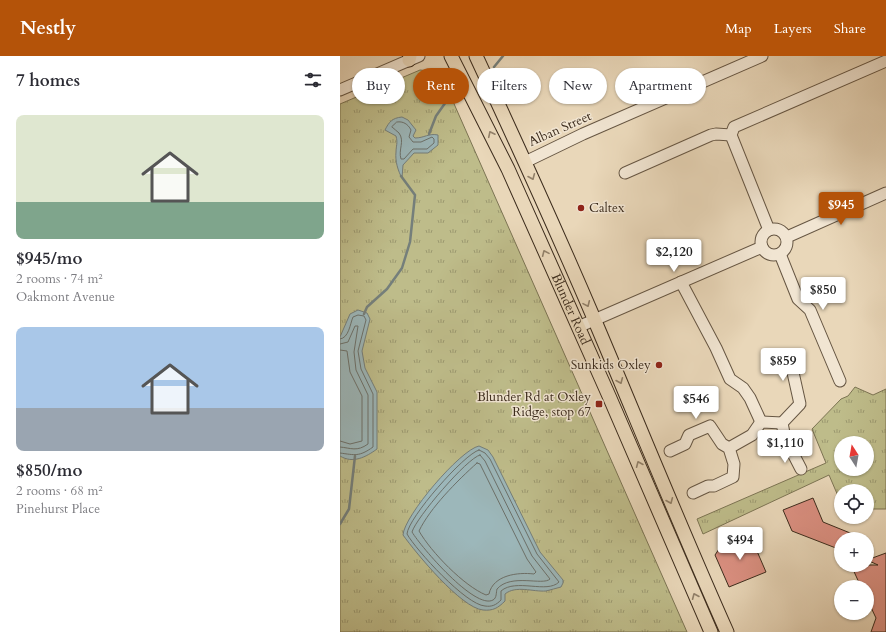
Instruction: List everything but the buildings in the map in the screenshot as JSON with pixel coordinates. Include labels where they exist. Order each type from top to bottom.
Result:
[{"type":"main road","name":"Blunder Road","points":[[451,56],[508,169],[711,632]]},
{"type":"main road","name":"Blunder Road","points":[[476,56],[525,162],[594,319],[727,632]]},
{"type":"street","name":"Alban Street","points":[[525,162],[583,134],[762,56]]},
{"type":"street","points":[[340,90],[413,57]]},
{"type":"street","points":[[769,230],[730,135],[734,127],[886,61]]},
{"type":"street","points":[[625,172],[711,135],[730,135]]},
{"type":"street","points":[[787,237],[886,194]]},
{"type":"street","points":[[762,247],[763,235],[769,230],[777,229],[787,237]]},
{"type":"street","points":[[762,247],[772,255],[780,254],[787,245],[787,237]]},
{"type":"street","points":[[578,327],[762,247]]},
{"type":"street","points":[[780,254],[798,299],[810,310],[840,381]]},
{"type":"street","points":[[681,282],[716,348],[730,379],[743,388],[750,398],[761,422]]},
{"type":"street","points":[[761,422],[782,423],[800,404],[790,359]]},
{"type":"street","points":[[729,448],[752,435],[761,422]]},
{"type":"street","points":[[782,423],[786,438],[801,469]]},
{"type":"street","points":[[670,451],[685,444],[689,435],[710,426],[722,444],[729,448],[734,464],[733,477],[714,486],[708,486],[693,493]]},
{"type":"green space","points":[[413,73],[413,104],[454,104],[687,632],[340,632],[340,104],[352,99],[352,104],[405,104],[405,76]]},
{"type":"green space","points":[[855,387],[873,395],[886,389],[886,509],[874,509],[874,484],[834,484],[834,487],[829,475],[703,534],[697,519],[826,463],[812,429],[841,399],[848,396]]},
{"type":"water","points":[[402,117],[408,120],[416,130],[413,136],[415,138],[438,135],[438,145],[428,153],[414,153],[403,165],[402,178],[396,162],[396,136],[385,130],[391,121]]},
{"type":"water","points":[[358,310],[367,313],[370,319],[362,351],[365,368],[377,392],[377,449],[364,457],[350,459],[340,456],[340,337],[350,314]]},
{"type":"water","points":[[479,446],[488,450],[493,457],[540,552],[563,580],[561,587],[546,591],[519,589],[509,591],[505,594],[505,601],[500,606],[487,610],[474,607],[451,590],[428,566],[403,535],[413,514],[434,485],[459,459],[470,450]]},
{"type":"waterway","points":[[494,67],[503,56]]},
{"type":"waterway","points":[[429,134],[436,116],[444,104]]},
{"type":"waterway","points":[[364,314],[367,307],[387,289],[402,268],[410,242],[415,195],[401,176]]},
{"type":"waterway","points":[[340,524],[349,509],[355,456]]},
{"type":"place","name":"Caltex","points":[[581,208]]},
{"type":"place","name":"Sunkids Oxley","points":[[659,365]]},
{"type":"place","name":"Blunder Rd at Oxley Ridge, stop 67","points":[[599,404]]}]
